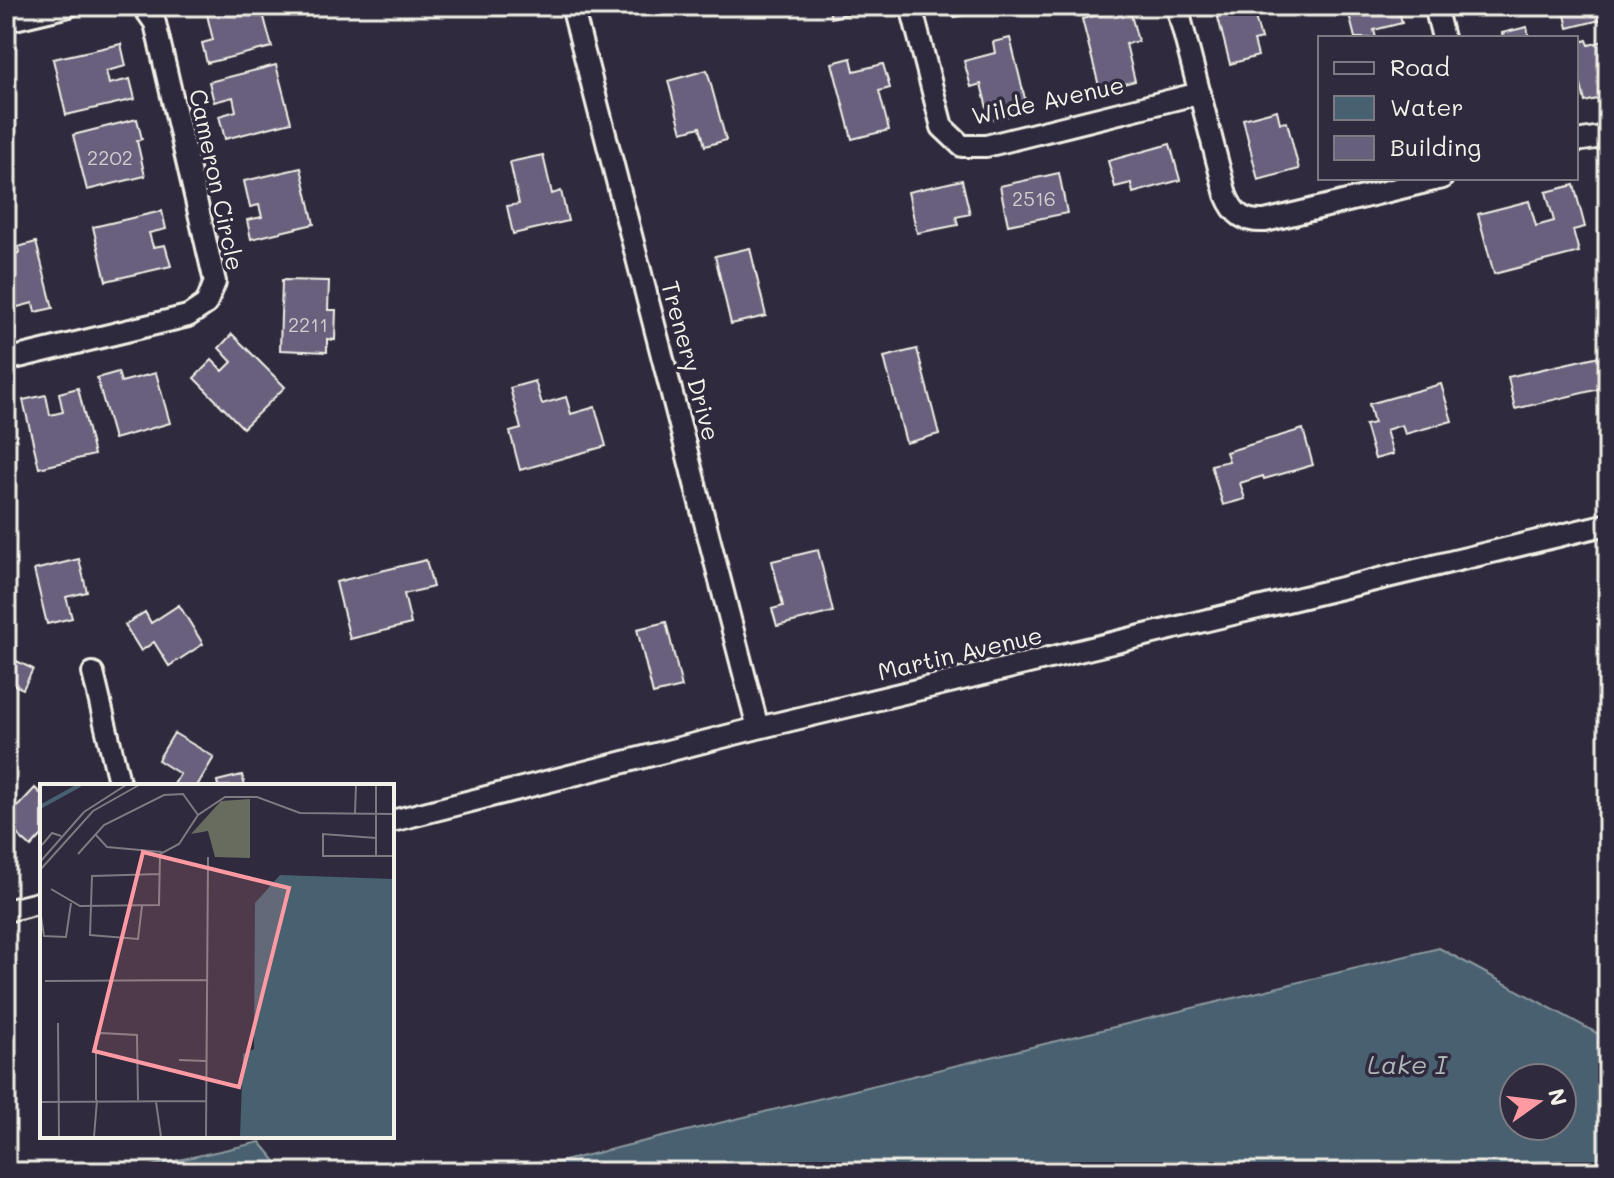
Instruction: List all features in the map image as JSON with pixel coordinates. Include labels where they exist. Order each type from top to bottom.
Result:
[{"type":"street","points":[[6,21],[69,6]]},
{"type":"street","name":"Cameron Circle","points":[[6,360],[188,316],[206,304],[215,282],[155,23],[143,6]]},
{"type":"street","name":"Trenery Drive","points":[[572,6],[758,728]]},
{"type":"street","name":"Wilde Avenue","points":[[911,6],[942,127],[962,146],[986,146],[1200,93]]},
{"type":"street","points":[[1177,6],[1226,195],[1240,218],[1252,222],[1265,221],[1434,180]]},
{"type":"street","points":[[1435,6],[1442,36]]},
{"type":"street","points":[[1578,141],[1608,136]]},
{"type":"street","name":"Martin Avenue","points":[[394,820],[758,728],[1608,524]]},
{"type":"street","points":[[93,673],[120,784]]},
{"type":"street","points":[[6,911],[40,902]]},
{"type":"water","name":"Lake I","points":[[1439,948],[1608,1039],[1608,1172],[518,1172]]},
{"type":"water","points":[[260,1142],[285,1172],[124,1172]]},
{"type":"building","points":[[205,6],[261,6],[272,47],[207,63],[202,43],[213,40]]},
{"type":"building","points":[[624,6],[654,6],[626,14]]},
{"type":"building","points":[[828,6],[862,6],[863,10],[831,18]]},
{"type":"building","points":[[952,6],[988,6],[989,9],[955,17]]},
{"type":"building","points":[[1215,6],[1252,6],[1261,39],[1254,41],[1258,56],[1230,64]]},
{"type":"building","points":[[1347,6],[1398,6],[1402,23],[1374,30],[1376,36],[1354,36]]},
{"type":"building","points":[[1563,6],[1608,6],[1608,18],[1568,28]]},
{"type":"building","points":[[1129,7],[1138,41],[1126,44],[1135,81],[1100,90],[1082,19]]},
{"type":"building","points":[[1527,27],[1529,36],[1503,36],[1502,33]]},
{"type":"building","points":[[1010,38],[1028,111],[990,120],[981,84],[971,87],[964,61],[995,53],[993,42]]},
{"type":"building","points":[[1587,40],[1589,45],[1608,40],[1608,96],[1585,102],[1578,72],[1578,42]]},
{"type":"building","points":[[121,44],[126,66],[106,71],[109,84],[130,79],[135,99],[66,115],[53,59]]},
{"type":"building","points":[[851,58],[854,71],[883,64],[890,88],[879,91],[889,130],[852,139],[832,63]]},
{"type":"building","points":[[276,65],[291,122],[225,139],[219,116],[236,111],[233,97],[214,102],[209,82]]},
{"type":"building","points":[[707,70],[726,140],[705,146],[700,127],[682,132],[668,81]]},
{"type":"building","points":[[1277,110],[1280,123],[1287,122],[1299,169],[1258,180],[1243,119]]},
{"type":"building","points":[[137,119],[142,139],[137,141],[145,176],[87,190],[73,135]]},
{"type":"building","points":[[1170,144],[1180,180],[1133,193],[1131,183],[1115,187],[1108,161]]},
{"type":"building","points":[[543,155],[552,194],[561,191],[568,221],[513,234],[507,206],[519,204],[510,162]]},
{"type":"building","points":[[301,168],[314,224],[251,239],[247,220],[262,217],[259,205],[250,207],[244,181]]},
{"type":"building","points":[[1059,173],[1067,213],[1008,225],[1000,186]]},
{"type":"building","points":[[962,180],[970,214],[956,217],[958,225],[917,233],[908,192]]},
{"type":"building","points":[[1574,185],[1585,227],[1573,230],[1579,252],[1494,274],[1478,214],[1529,201],[1536,226],[1554,221],[1546,192]]},
{"type":"building","points":[[162,211],[166,229],[149,233],[153,247],[165,245],[171,266],[106,281],[93,227]]},
{"type":"building","points":[[36,242],[53,308],[35,312],[33,303],[6,310],[6,256],[19,253],[18,247]]},
{"type":"building","points":[[750,248],[766,316],[731,324],[715,256]]},
{"type":"building","points":[[282,280],[329,281],[328,310],[336,310],[335,340],[327,339],[327,352],[280,350]]},
{"type":"building","points":[[232,334],[285,387],[243,428],[194,378],[212,360],[223,371],[232,362],[219,348]]},
{"type":"building","points":[[917,349],[939,434],[906,443],[884,357]]},
{"type":"building","points":[[1608,354],[1608,387],[1515,409],[1508,377]]},
{"type":"building","points":[[118,372],[121,382],[156,373],[170,423],[114,439],[97,378]]},
{"type":"building","points":[[535,381],[542,404],[566,397],[571,414],[595,407],[606,446],[520,470],[510,432],[521,429],[510,388]]},
{"type":"building","points":[[1441,384],[1452,421],[1405,434],[1402,425],[1386,430],[1393,454],[1375,459],[1365,425],[1374,423],[1369,404]]},
{"type":"building","points":[[78,388],[94,455],[39,468],[23,400],[46,395],[50,415],[63,412],[59,393]]},
{"type":"building","points":[[1303,429],[1313,465],[1240,483],[1245,499],[1223,505],[1211,465],[1229,461],[1226,452]]},
{"type":"building","points":[[818,550],[833,612],[777,626],[772,609],[783,606],[772,561]]},
{"type":"building","points":[[79,559],[87,592],[66,597],[72,618],[47,624],[34,570]]},
{"type":"building","points":[[426,560],[433,587],[404,594],[411,624],[350,639],[336,582]]},
{"type":"building","points":[[179,605],[203,644],[169,666],[154,642],[141,651],[125,625],[145,612],[151,623]]},
{"type":"building","points":[[666,622],[682,687],[653,694],[637,629]]},
{"type":"building","points":[[6,656],[33,669],[23,689],[8,682],[6,685]]},
{"type":"building","points":[[174,733],[214,757],[198,784],[174,784],[180,774],[158,760]]},
{"type":"building","points":[[242,775],[244,784],[218,784],[217,781]]},
{"type":"building","points":[[35,788],[40,793],[40,837],[31,847],[6,824],[6,819]]}]
